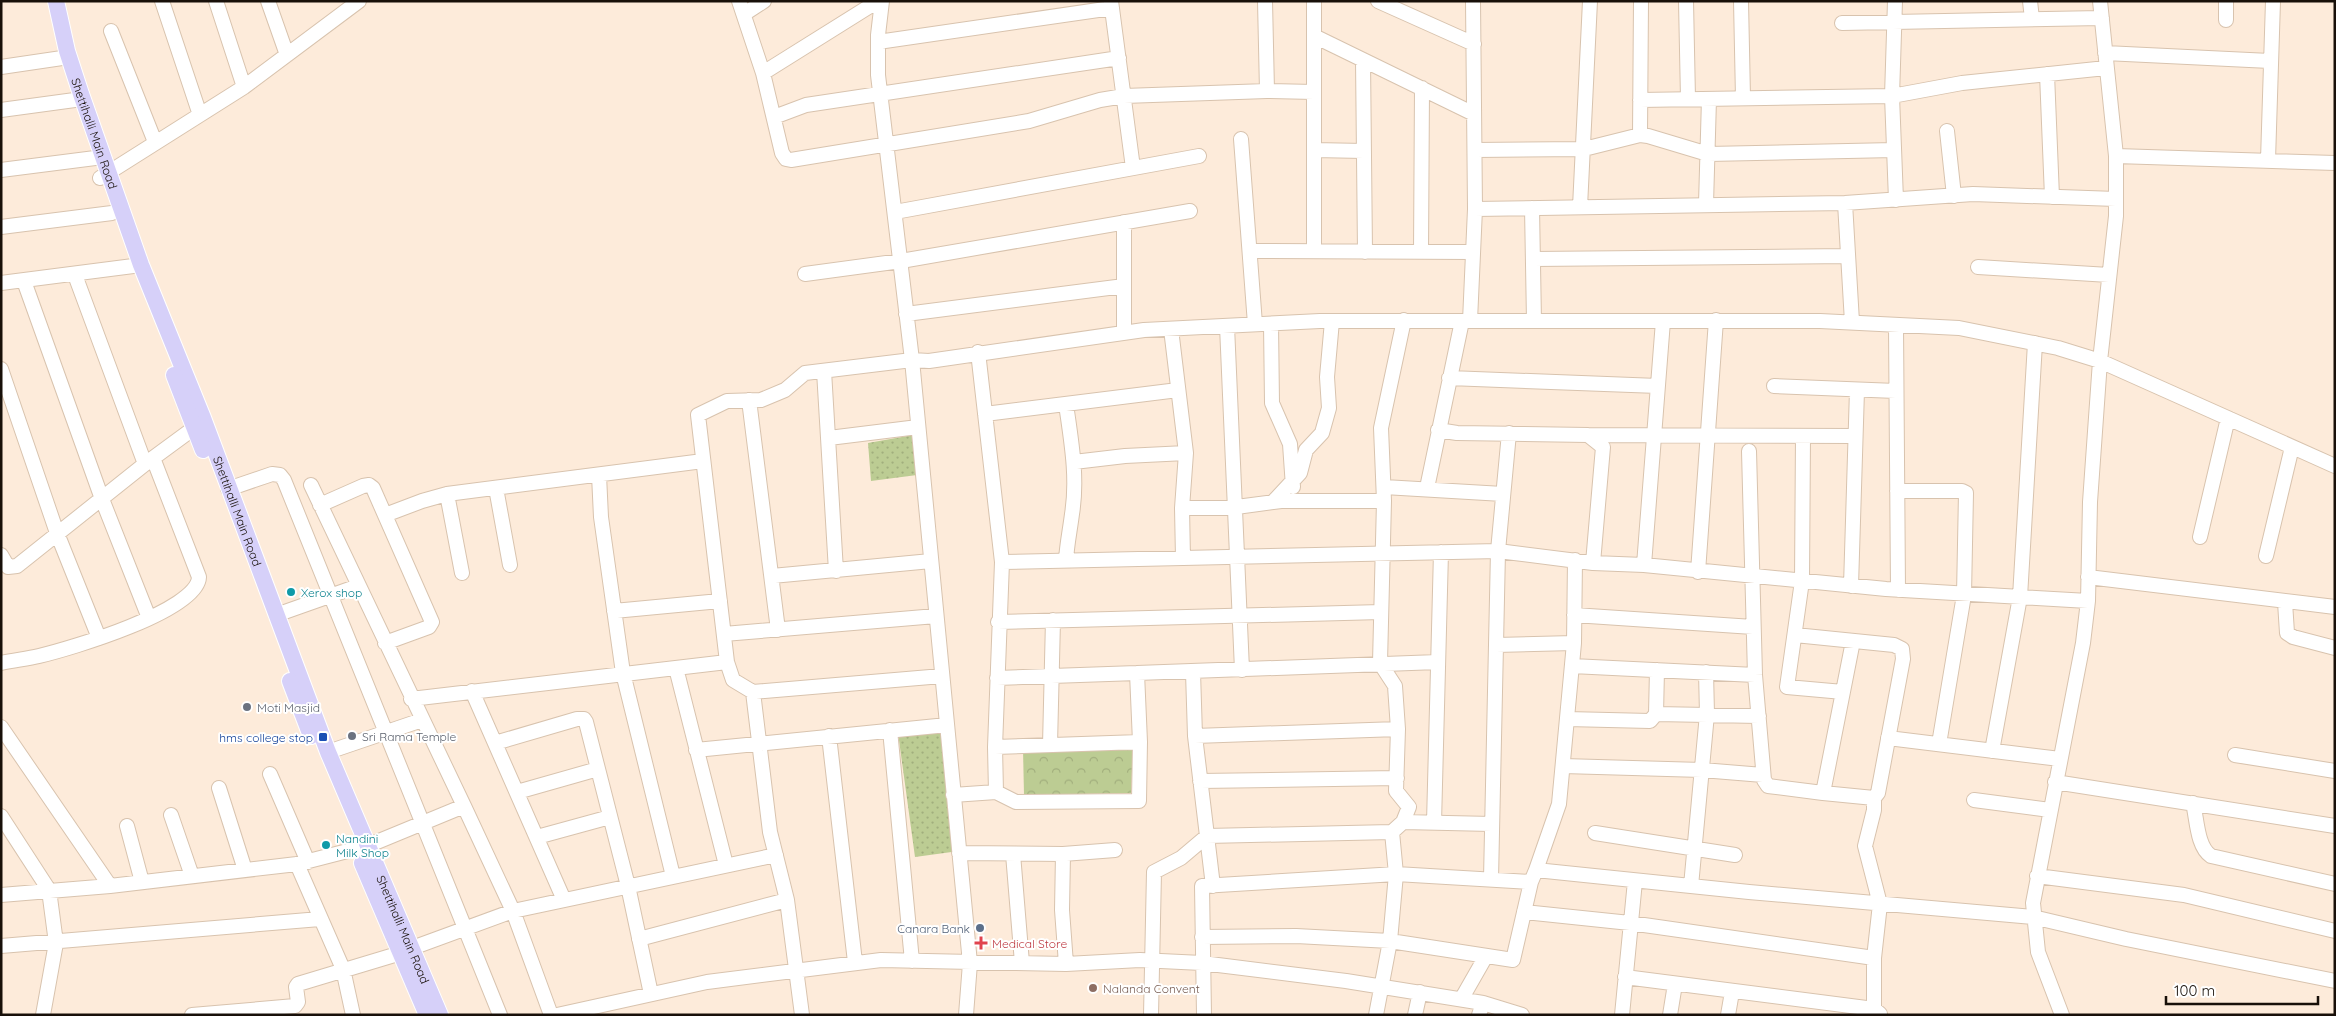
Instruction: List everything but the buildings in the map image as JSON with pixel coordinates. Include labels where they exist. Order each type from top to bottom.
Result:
[{"type":"main road","name":"Shettihalli Main Road","points":[[48,1],[62,58],[194,428],[312,738],[406,951],[440,1015]]},
{"type":"main road","name":"Shettihalli Main Road","points":[[56,1],[78,99]]},
{"type":"main road","name":"Shettihalli Main Road","points":[[105,175],[112,213],[199,410],[328,752],[362,848]]},
{"type":"main road","name":"Shettihalli Main Road","points":[[406,951],[427,1015]]},
{"type":"street","points":[[162,1],[200,115]]},
{"type":"street","points":[[216,1],[244,87]]},
{"type":"street","points":[[268,1],[287,55]]},
{"type":"street","points":[[105,175],[244,87],[359,1]]},
{"type":"street","points":[[764,1],[741,8],[763,73],[782,153],[791,160],[1043,118],[1100,100],[1124,96],[1267,91],[1314,92]]},
{"type":"street","points":[[763,73],[880,1]]},
{"type":"street","points":[[880,1],[878,42],[881,94],[912,360],[970,963],[966,1015]]},
{"type":"street","points":[[1265,1],[1267,91]]},
{"type":"street","points":[[1314,1],[1314,251]]},
{"type":"street","points":[[1378,1],[1474,44]]},
{"type":"street","points":[[1428,488],[1449,378],[1466,321],[1473,252],[1475,150],[1473,1]]},
{"type":"street","points":[[1580,207],[1590,1]]},
{"type":"street","points":[[1640,135],[1641,1]]},
{"type":"street","points":[[1686,1],[1688,99]]},
{"type":"street","points":[[1742,1],[1743,98]]},
{"type":"street","points":[[1895,1],[1892,96],[1896,200]]},
{"type":"street","points":[[2030,1],[2032,19]]},
{"type":"street","points":[[2062,1015],[2038,952],[2033,903],[2082,643],[2088,601],[2090,502],[2100,361],[2116,200],[2116,156],[2100,1]]},
{"type":"street","points":[[2226,1],[2226,20]]},
{"type":"street","points":[[2268,160],[2273,1]]},
{"type":"street","points":[[878,42],[1112,4],[1133,168]]},
{"type":"street","points":[[1842,23],[2102,18]]},
{"type":"street","points":[[110,31],[155,142]]},
{"type":"street","points":[[1314,36],[1474,114]]},
{"type":"street","points":[[2105,53],[2270,61]]},
{"type":"street","points":[[1,67],[62,58]]},
{"type":"street","points":[[774,117],[806,106],[1119,58]]},
{"type":"street","points":[[1363,60],[1365,252]]},
{"type":"street","points":[[1640,100],[1892,96],[1962,83],[2106,68]]},
{"type":"street","points":[[2047,74],[2052,197]]},
{"type":"street","points":[[1421,252],[1422,88]]},
{"type":"street","points":[[1,110],[78,99]]},
{"type":"street","points":[[1706,204],[1709,99]]},
{"type":"street","points":[[1947,131],[1954,196]]},
{"type":"street","points":[[1475,150],[1584,149],[1640,135],[1708,154],[1894,150]]},
{"type":"street","points":[[1241,139],[1255,324]]},
{"type":"street","points":[[1314,150],[1364,151]]},
{"type":"street","points":[[895,212],[1198,156]]},
{"type":"street","points":[[2116,156],[2335,163]]},
{"type":"street","points":[[1,170],[99,158]]},
{"type":"street","points":[[1475,209],[1845,203],[1974,194],[2116,200]]},
{"type":"street","points":[[1845,203],[1852,322]]},
{"type":"street","points":[[1532,208],[1534,321]]},
{"type":"street","points":[[805,274],[901,261],[1190,210]]},
{"type":"street","points":[[1,228],[112,213]]},
{"type":"street","points":[[1124,222],[1124,333]]},
{"type":"street","points":[[1250,251],[1473,252]]},
{"type":"street","points":[[1533,259],[1848,256]]},
{"type":"street","points":[[1,283],[137,266]]},
{"type":"street","points":[[1978,267],[2110,275]]},
{"type":"street","points":[[1,663],[53,653],[99,638],[149,618],[167,610],[184,599],[199,581],[75,275]]},
{"type":"street","points":[[24,281],[102,499],[149,618]]},
{"type":"street","points":[[906,314],[1124,286]]},
{"type":"street","points":[[1152,1015],[1154,872],[1181,858],[1207,836],[1392,832],[1403,822],[1409,807],[1396,791],[1398,729],[1395,686],[1380,663],[1384,501],[1381,428],[1404,320]]},
{"type":"street","points":[[942,676],[753,692],[733,680],[727,662],[698,415],[727,401],[761,400],[785,390],[805,373],[912,360],[929,360],[1124,333],[1171,329],[1332,321],[1404,320],[1852,322],[1896,326],[1960,328],[2035,343],[2100,361],[2335,466]]},
{"type":"street","points":[[1644,565],[1664,320]]},
{"type":"street","points":[[1698,572],[1716,320]]},
{"type":"street","points":[[1273,502],[1300,473],[1306,450],[1322,434],[1329,408],[1327,377],[1332,321]]},
{"type":"street","points":[[1271,324],[1272,403],[1290,444],[1291,483],[1297,501]]},
{"type":"street","points":[[1226,326],[1242,670]]},
{"type":"street","points":[[1896,326],[1898,590]]},
{"type":"street","points":[[1171,329],[1186,453],[1182,508],[1183,558]]},
{"type":"street","points":[[1992,751],[2020,597],[2035,343]]},
{"type":"street","points":[[978,352],[1002,562],[998,622],[995,747],[996,792]]},
{"type":"street","points":[[1,369],[57,533],[99,638]]},
{"type":"street","points":[[824,371],[836,571]]},
{"type":"street","points":[[1449,378],[1658,386]]},
{"type":"street","points":[[1774,386],[1896,391]]},
{"type":"street","points":[[985,414],[1178,390]]},
{"type":"street","points":[[1851,586],[1857,390]]},
{"type":"street","points":[[749,400],[778,630]]},
{"type":"street","points":[[1066,404],[1074,462],[1072,513],[1067,537],[1066,560]]},
{"type":"street","points":[[2200,537],[2228,418]]},
{"type":"street","points":[[829,438],[918,427]]},
{"type":"street","points":[[1,555],[5,564],[12,568],[194,428]]},
{"type":"street","points":[[1438,430],[1457,433],[1508,434],[1855,436]]},
{"type":"street","points":[[1491,879],[1498,551],[1508,434]]},
{"type":"street","points":[[1588,435],[1603,447],[1593,562]]},
{"type":"street","points":[[1803,436],[1802,581],[1796,635],[1787,687],[1843,692]]},
{"type":"street","points":[[1290,444],[1306,450]]},
{"type":"street","points":[[2266,556],[2292,447]]},
{"type":"street","points":[[1749,451],[1755,675],[1765,784],[1768,786],[1874,798]]},
{"type":"street","points":[[1074,462],[1125,456],[1186,453]]},
{"type":"street","points":[[385,515],[447,494],[703,461]]},
{"type":"street","points":[[228,489],[272,474],[280,475],[284,480],[500,1015]]},
{"type":"street","points":[[599,475],[601,517],[623,673],[673,876]]},
{"type":"street","points":[[311,485],[513,912],[551,1015]]},
{"type":"street","points":[[320,504],[362,486],[369,485],[373,488],[432,622],[429,626],[385,643]]},
{"type":"street","points":[[1384,487],[1428,488],[1503,494]]},
{"type":"street","points":[[496,488],[510,565]]},
{"type":"street","points":[[1897,491],[1962,491],[1966,493],[1964,594],[1939,744]]},
{"type":"street","points":[[447,494],[462,573]]},
{"type":"street","points":[[1182,508],[1234,507],[1297,501],[1384,501]]},
{"type":"street","points":[[1002,562],[1498,551],[1593,562],[1644,565],[1698,572],[1898,590],[2088,601]]},
{"type":"street","points":[[1434,823],[1441,552]]},
{"type":"street","points":[[1202,937],[1296,936],[1390,942],[1513,960],[1533,876],[1557,814],[1574,643],[1575,560]]},
{"type":"street","points":[[772,576],[931,561]]},
{"type":"street","points":[[2088,577],[2335,607]]},
{"type":"street","points":[[276,615],[358,586]]},
{"type":"street","points":[[614,611],[720,601]]},
{"type":"street","points":[[2285,602],[2287,632],[2293,636],[2335,648]]},
{"type":"street","points":[[998,622],[1381,612]]},
{"type":"street","points":[[1574,615],[1754,626]]},
{"type":"street","points":[[724,634],[936,616]]},
{"type":"street","points":[[1050,745],[1053,620]]},
{"type":"street","points":[[1625,977],[1877,1012],[1874,958],[1880,904],[1865,846],[1874,810],[1874,798],[1878,793],[1903,659],[1902,649],[1894,645],[1796,635]]},
{"type":"street","points":[[1823,793],[1853,641]]},
{"type":"street","points":[[1496,645],[1574,643]]},
{"type":"street","points":[[411,698],[727,662]]},
{"type":"street","points":[[997,678],[1438,662]]},
{"type":"street","points":[[1572,666],[1755,675]]},
{"type":"street","points":[[676,668],[726,865]]},
{"type":"street","points":[[1567,719],[1650,721],[1656,714],[1657,670]]},
{"type":"street","points":[[1193,672],[1195,736],[1213,886]]},
{"type":"street","points":[[1691,886],[1707,714],[1706,672]]},
{"type":"street","points":[[954,795],[996,792],[1016,802],[1139,801],[1140,742],[1137,673]]},
{"type":"street","points":[[472,691],[564,900]]},
{"type":"street","points":[[753,692],[770,832],[787,900],[794,971],[802,1015]]},
{"type":"street","points":[[1656,714],[1759,716]]},
{"type":"street","points":[[495,743],[577,719],[584,719],[628,886],[651,994]]},
{"type":"street","points":[[328,752],[422,720]]},
{"type":"street","points":[[696,750],[760,742],[947,725]]},
{"type":"street","points":[[1,727],[110,886]]},
{"type":"street","points":[[1195,736],[1398,729]]},
{"type":"street","points":[[890,730],[912,961]]},
{"type":"street","points":[[829,736],[855,962]]},
{"type":"street","points":[[1888,738],[2060,759]]},
{"type":"street","points":[[995,747],[1140,742]]},
{"type":"street","points":[[2235,755],[2335,771]]},
{"type":"street","points":[[1563,766],[1702,770],[1763,775]]},
{"type":"street","points":[[517,792],[598,769]]},
{"type":"street","points":[[270,774],[320,919],[343,969],[353,1015]]},
{"type":"street","points":[[1200,781],[1397,778]]},
{"type":"street","points":[[2055,782],[2335,826]]},
{"type":"street","points":[[219,788],[245,870]]},
{"type":"street","points":[[1974,800],[2050,810]]},
{"type":"street","points":[[2193,804],[2202,845],[2206,853],[2211,856],[2335,884]]},
{"type":"street","points":[[1,895],[110,886],[302,863],[362,848],[464,806]]},
{"type":"street","points":[[171,815],[192,876]]},
{"type":"street","points":[[1,816],[49,890],[56,943],[44,1015]]},
{"type":"street","points":[[537,838],[610,817]]},
{"type":"street","points":[[1403,822],[1492,824]]},
{"type":"street","points":[[127,826],[142,882]]},
{"type":"street","points":[[1376,1015],[1390,942],[1396,874],[1392,832]]},
{"type":"street","points":[[1596,833],[1735,855]]},
{"type":"street","points":[[959,852],[1063,854],[1115,850]]},
{"type":"street","points":[[1013,854],[1022,964]]},
{"type":"street","points":[[1063,854],[1062,910],[1066,964]]},
{"type":"street","points":[[192,1015],[295,1006],[298,1002],[296,987],[298,984],[406,951],[464,928],[513,912],[776,855]]},
{"type":"street","points":[[1204,1015],[1202,886],[1396,874],[1491,879],[1533,876],[1635,881],[2033,917],[2126,939],[2335,981]]},
{"type":"street","points":[[2037,876],[2184,895],[2335,931]]},
{"type":"street","points":[[1622,1015],[1635,881]]},
{"type":"street","points":[[639,939],[787,900]]},
{"type":"street","points":[[1524,912],[1630,923],[1874,958]]},
{"type":"street","points":[[2,950],[56,943],[320,919]]},
{"type":"street","points":[[1462,998],[1486,956]]},
{"type":"street","points":[[557,1015],[707,982],[855,962],[912,961],[1022,964],[1153,961],[1202,963],[1462,998],[1481,1009],[1522,1015]]},
{"type":"street","points":[[1670,1015],[1675,984]]},
{"type":"street","points":[[1415,1015],[1420,992]]},
{"type":"street","points":[[1728,1015],[1732,992]]},
{"type":"green space","points":[[913,435],[917,475],[871,481],[868,443]]},
{"type":"green space","points":[[942,727],[959,851],[915,857],[898,733]]},
{"type":"green space","points":[[1133,748],[1131,793],[1024,795],[1023,749]]},
{"type":"place","name":"Xerox shop","points":[[291,592]]},
{"type":"place","name":"Moti Masjid","points":[[247,707]]},
{"type":"place","name":"Sri Rama Temple","points":[[352,736]]},
{"type":"place","name":"hms college stop","points":[[323,737]]},
{"type":"place","name":"Nandini Milk Shop","points":[[326,845]]},
{"type":"place","name":"Canara Bank","points":[[980,928]]},
{"type":"place","name":"Medical Store","points":[[981,943]]},
{"type":"place","name":"Nalanda Convent","points":[[1093,988]]}]
